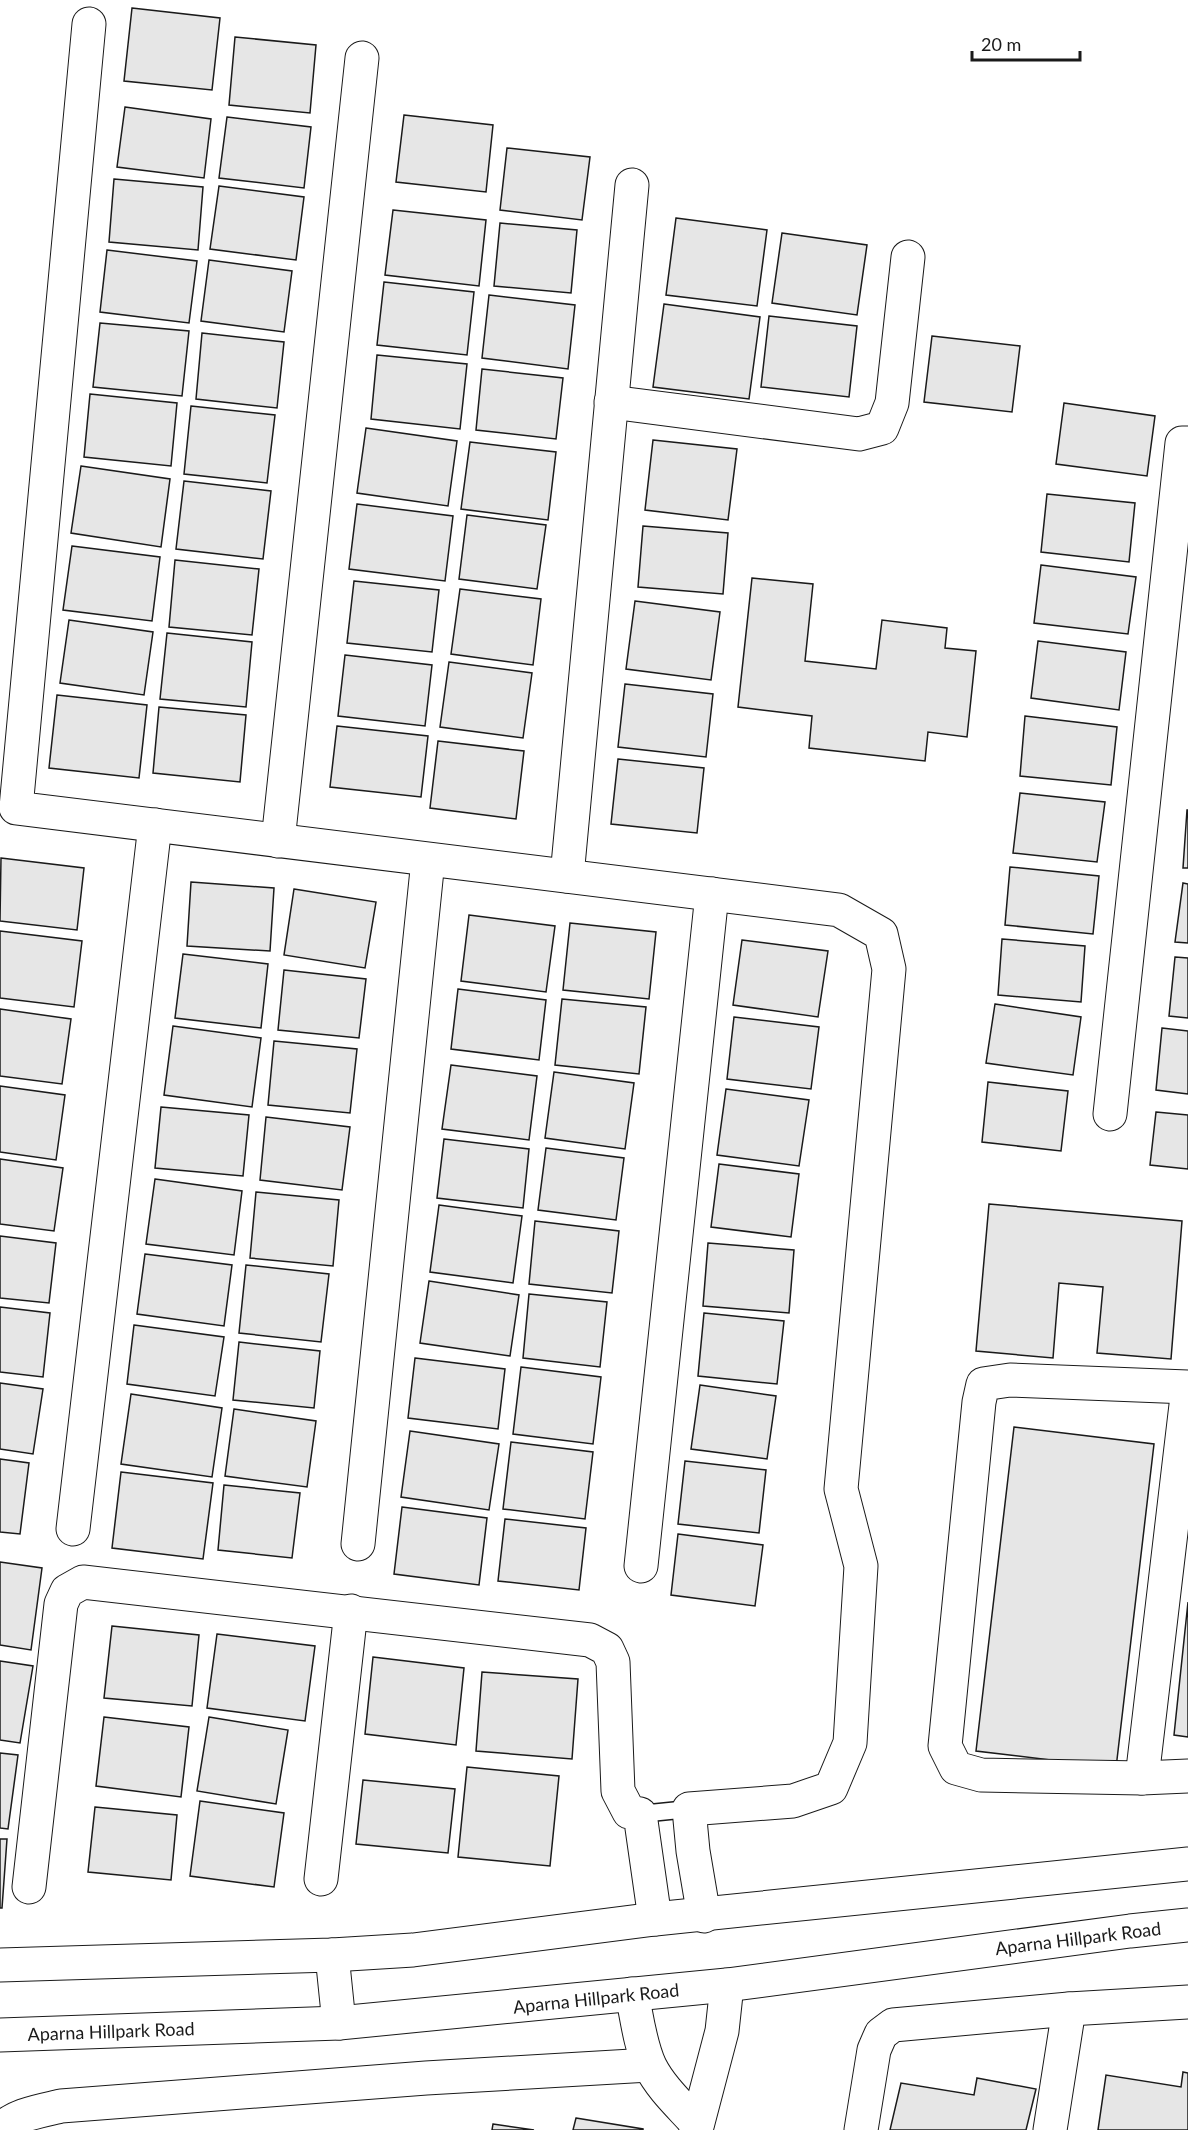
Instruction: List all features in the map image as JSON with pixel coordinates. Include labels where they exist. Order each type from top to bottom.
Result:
[{"type":"street","points":[[89,24],[16,808],[839,910],[881,934],[889,969],[841,1489],[861,1566],[850,1743],[831,1788],[794,1801],[689,1809],[704,1916]]},
{"type":"street","points":[[278,841],[362,58]]},
{"type":"street","points":[[567,876],[632,184]]},
{"type":"street","points":[[611,402],[859,434],[882,428],[892,404],[908,257]]},
{"type":"street","points":[[1110,1114],[1182,443],[1188,443]]},
{"type":"street","points":[[73,1529],[155,825]]},
{"type":"street","points":[[358,1544],[428,860]]},
{"type":"street","points":[[641,1566],[711,894]]},
{"type":"street","points":[[1142,1778],[1188,1388],[1010,1380],[983,1384],[979,1402],[945,1746],[956,1768],[981,1775],[1142,1778],[1188,1776]]},
{"type":"street","points":[[29,1887],[61,1604],[67,1591],[83,1582],[590,1640],[607,1649],[613,1662],[618,1791],[629,1812],[640,1814],[655,1919]]},
{"type":"street","points":[[321,1879],[351,1611]]},
{"type":"street","points":[[0,1965],[333,1955],[413,1950],[655,1919],[704,1916],[1188,1864]]},
{"type":"street","name":"Aparna Hillpark Road","points":[[0,2035],[339,2023],[727,1985],[1118,1932],[1188,1925]]},
{"type":"street","points":[[333,1955],[339,2023]]},
{"type":"street","points":[[697,2127],[722,2031],[727,1985]]},
{"type":"street","points":[[632,1994],[640,2034],[650,2065],[660,2083],[697,2127]]},
{"type":"street","points":[[861,2130],[874,2050],[881,2034],[893,2025],[1069,2009],[1188,2002]]},
{"type":"street","points":[[1050,2130],[1069,2009]]},
{"type":"street","points":[[2,2130],[5,2126],[29,2114],[61,2106],[426,2078],[650,2065]]},
{"type":"lane","points":[[640,1814],[689,1809]]},
{"type":"building","points":[[132,8],[220,18],[212,90],[124,81]]},
{"type":"building","points":[[235,37],[316,45],[310,113],[229,105]]},
{"type":"building","points":[[125,107],[211,119],[204,178],[117,167]]},
{"type":"building","points":[[404,115],[493,125],[486,192],[396,182]]},
{"type":"building","points":[[227,117],[311,127],[304,188],[219,178]]},
{"type":"building","points":[[507,148],[590,157],[582,220],[500,210]]},
{"type":"building","points":[[114,179],[203,187],[198,250],[109,242]]},
{"type":"building","points":[[219,186],[304,197],[296,260],[210,249]]},
{"type":"building","points":[[393,210],[486,220],[479,286],[385,275]]},
{"type":"building","points":[[676,218],[767,230],[757,306],[666,295]]},
{"type":"building","points":[[500,223],[577,230],[571,293],[494,286]]},
{"type":"building","points":[[782,233],[867,245],[857,315],[772,303]]},
{"type":"building","points":[[107,250],[197,261],[189,323],[100,312]]},
{"type":"building","points":[[209,260],[292,271],[284,332],[201,321]]},
{"type":"building","points":[[384,282],[474,292],[467,355],[377,345]]},
{"type":"building","points":[[489,295],[575,305],[568,369],[482,358]]},
{"type":"building","points":[[664,304],[760,317],[749,399],[653,387]]},
{"type":"building","points":[[769,316],[857,326],[849,397],[761,387]]},
{"type":"building","points":[[100,323],[189,331],[182,396],[93,387]]},
{"type":"building","points":[[202,333],[284,342],[277,408],[196,399]]},
{"type":"building","points":[[932,336],[1020,346],[1012,412],[924,402]]},
{"type":"building","points":[[377,355],[467,364],[460,429],[371,419]]},
{"type":"building","points":[[482,369],[563,378],[556,439],[476,430]]},
{"type":"building","points":[[90,394],[177,403],[171,466],[84,457]]},
{"type":"building","points":[[1064,403],[1155,416],[1147,476],[1056,464]]},
{"type":"building","points":[[191,406],[275,415],[267,483],[184,474]]},
{"type":"building","points":[[366,428],[457,441],[448,506],[357,493]]},
{"type":"building","points":[[653,440],[737,449],[728,520],[645,510]]},
{"type":"building","points":[[470,442],[556,452],[548,520],[461,509]]},
{"type":"building","points":[[81,466],[170,479],[161,547],[71,533]]},
{"type":"building","points":[[184,481],[271,491],[263,559],[176,549]]},
{"type":"building","points":[[1047,494],[1135,503],[1129,562],[1041,552]]},
{"type":"building","points":[[357,504],[453,516],[445,581],[349,569]]},
{"type":"building","points":[[467,515],[546,525],[537,589],[459,579]]},
{"type":"building","points":[[643,526],[728,533],[723,594],[638,587]]},
{"type":"building","points":[[72,546],[160,557],[152,621],[63,610]]},
{"type":"building","points":[[175,560],[259,569],[252,635],[169,627]]},
{"type":"building","points":[[1041,565],[1136,577],[1128,634],[1034,623]]},
{"type":"building","points":[[752,578],[813,584],[805,661],[876,669],[882,620],[947,628],[945,648],[976,651],[967,737],[928,732],[925,761],[809,748],[812,716],[738,707]]},
{"type":"building","points":[[354,581],[439,590],[432,652],[347,643]]},
{"type":"building","points":[[460,589],[541,599],[533,665],[451,654]]},
{"type":"building","points":[[635,601],[720,612],[711,680],[626,669]]},
{"type":"building","points":[[69,620],[153,632],[144,695],[60,683]]},
{"type":"building","points":[[167,633],[252,642],[246,707],[160,699]]},
{"type":"building","points":[[1038,641],[1126,652],[1119,710],[1031,698]]},
{"type":"building","points":[[345,655],[432,665],[425,726],[338,716]]},
{"type":"building","points":[[449,662],[532,673],[523,738],[440,727]]},
{"type":"building","points":[[625,684],[713,694],[706,757],[618,747]]},
{"type":"building","points":[[57,695],[147,705],[139,778],[49,768]]},
{"type":"building","points":[[159,707],[246,715],[240,782],[153,773]]},
{"type":"building","points":[[1025,716],[1117,727],[1111,785],[1020,776]]},
{"type":"building","points":[[337,726],[428,736],[421,797],[330,787]]},
{"type":"building","points":[[438,741],[524,751],[516,819],[430,808]]},
{"type":"building","points":[[618,759],[704,768],[697,833],[611,824]]},
{"type":"building","points":[[1020,793],[1105,802],[1097,862],[1013,853]]},
{"type":"building","points":[[1187,810],[1188,868],[1183,868]]},
{"type":"building","points":[[1,858],[84,868],[77,930],[0,921]]},
{"type":"building","points":[[1010,867],[1099,876],[1093,934],[1005,925]]},
{"type":"building","points":[[191,882],[274,888],[270,951],[187,946]]},
{"type":"building","points":[[1183,883],[1188,884],[1188,943],[1175,942]]},
{"type":"building","points":[[294,889],[376,902],[365,968],[284,955]]},
{"type":"building","points":[[469,915],[555,926],[546,992],[461,981]]},
{"type":"building","points":[[570,923],[656,932],[649,999],[563,990]]},
{"type":"building","points":[[0,931],[82,941],[74,1007],[0,998]]},
{"type":"building","points":[[1002,939],[1085,946],[1081,1002],[998,995]]},
{"type":"building","points":[[742,940],[828,951],[818,1017],[733,1005]]},
{"type":"building","points":[[183,954],[268,964],[261,1028],[175,1018]]},
{"type":"building","points":[[1175,957],[1188,958],[1188,1018],[1169,1016]]},
{"type":"building","points":[[284,970],[366,979],[359,1038],[278,1030]]},
{"type":"building","points":[[458,989],[546,1000],[539,1060],[451,1049]]},
{"type":"building","points":[[562,999],[646,1007],[639,1074],[555,1065]]},
{"type":"building","points":[[995,1004],[1081,1017],[1073,1075],[986,1063]]},
{"type":"building","points":[[0,1009],[71,1019],[62,1084],[0,1076]]},
{"type":"building","points":[[734,1017],[819,1027],[811,1089],[727,1079]]},
{"type":"building","points":[[173,1026],[261,1038],[252,1107],[164,1095]]},
{"type":"building","points":[[1162,1028],[1188,1031],[1188,1094],[1156,1090]]},
{"type":"building","points":[[274,1041],[357,1049],[350,1113],[268,1105]]},
{"type":"building","points":[[451,1065],[537,1076],[529,1140],[442,1129]]},
{"type":"building","points":[[554,1072],[634,1083],[625,1149],[545,1138]]},
{"type":"building","points":[[988,1082],[1068,1091],[1061,1151],[982,1142]]},
{"type":"building","points":[[0,1086],[65,1095],[56,1160],[0,1152]]},
{"type":"building","points":[[726,1089],[809,1100],[799,1166],[717,1155]]},
{"type":"building","points":[[161,1107],[249,1115],[243,1176],[155,1168]]},
{"type":"building","points":[[1156,1112],[1188,1115],[1188,1169],[1150,1165]]},
{"type":"building","points":[[266,1117],[350,1127],[342,1190],[260,1180]]},
{"type":"building","points":[[444,1139],[529,1149],[523,1208],[437,1198]]},
{"type":"building","points":[[546,1148],[624,1158],[616,1220],[538,1210]]},
{"type":"building","points":[[0,1159],[63,1168],[54,1231],[0,1224]]},
{"type":"building","points":[[719,1164],[799,1174],[791,1237],[711,1227]]},
{"type":"building","points":[[155,1179],[242,1191],[234,1255],[146,1244]]},
{"type":"building","points":[[256,1192],[339,1200],[333,1266],[250,1258]]},
{"type":"building","points":[[989,1204],[1182,1221],[1171,1359],[1097,1353],[1103,1287],[1059,1283],[1053,1358],[976,1351]]},
{"type":"building","points":[[439,1205],[522,1216],[513,1283],[430,1272]]},
{"type":"building","points":[[535,1221],[619,1231],[612,1293],[529,1284]]},
{"type":"building","points":[[0,1236],[56,1243],[49,1303],[0,1298]]},
{"type":"building","points":[[708,1243],[794,1250],[789,1313],[703,1306]]},
{"type":"building","points":[[145,1254],[232,1265],[224,1326],[137,1314]]},
{"type":"building","points":[[246,1265],[329,1274],[321,1342],[239,1333]]},
{"type":"building","points":[[429,1281],[519,1295],[510,1356],[420,1343]]},
{"type":"building","points":[[529,1294],[607,1302],[600,1367],[523,1358]]},
{"type":"building","points":[[0,1307],[50,1313],[43,1377],[0,1372]]},
{"type":"building","points":[[704,1313],[784,1321],[777,1384],[698,1376]]},
{"type":"building","points":[[134,1325],[224,1337],[215,1396],[127,1384]]},
{"type":"building","points":[[239,1342],[320,1351],[314,1408],[233,1400]]},
{"type":"building","points":[[415,1358],[505,1369],[498,1429],[408,1418]]},
{"type":"building","points":[[521,1367],[601,1377],[593,1444],[513,1434]]},
{"type":"building","points":[[0,1383],[43,1389],[33,1454],[0,1449]]},
{"type":"building","points":[[700,1385],[776,1396],[767,1459],[691,1449]]},
{"type":"building","points":[[131,1394],[222,1408],[212,1477],[121,1464]]},
{"type":"building","points":[[234,1409],[316,1421],[307,1487],[225,1476]]},
{"type":"building","points":[[1014,1427],[1154,1444],[1116,1768],[976,1751]]},
{"type":"building","points":[[410,1431],[499,1444],[489,1510],[401,1497]]},
{"type":"building","points":[[511,1442],[593,1452],[585,1519],[503,1509]]},
{"type":"building","points":[[0,1459],[29,1463],[20,1534],[0,1532]]},
{"type":"building","points":[[685,1461],[766,1470],[759,1533],[678,1524]]},
{"type":"building","points":[[121,1472],[213,1483],[203,1559],[112,1548]]},
{"type":"building","points":[[224,1485],[300,1493],[292,1558],[218,1550]]},
{"type":"building","points":[[402,1507],[487,1518],[479,1585],[394,1574]]},
{"type":"building","points":[[505,1519],[586,1528],[579,1590],[498,1581]]},
{"type":"building","points":[[678,1534],[763,1545],[755,1606],[671,1595]]},
{"type":"building","points":[[0,1562],[42,1568],[31,1650],[0,1645]]},
{"type":"building","points":[[1188,1602],[1188,1737],[1174,1735]]},
{"type":"building","points":[[112,1626],[199,1635],[192,1706],[104,1698]]},
{"type":"building","points":[[217,1634],[315,1646],[305,1721],[207,1708]]},
{"type":"building","points":[[373,1657],[464,1668],[456,1745],[365,1734]]},
{"type":"building","points":[[0,1661],[33,1666],[20,1743],[0,1740]]},
{"type":"building","points":[[482,1672],[578,1679],[572,1759],[476,1751]]},
{"type":"building","points":[[104,1717],[189,1727],[181,1797],[96,1786]]},
{"type":"building","points":[[209,1717],[288,1730],[276,1804],[197,1791]]},
{"type":"building","points":[[0,1753],[18,1755],[8,1829],[0,1828]]},
{"type":"building","points":[[467,1767],[559,1776],[550,1866],[458,1857]]},
{"type":"building","points":[[363,1780],[455,1789],[448,1853],[356,1844]]},
{"type":"building","points":[[200,1801],[284,1813],[274,1887],[190,1876]]},
{"type":"building","points":[[95,1807],[177,1815],[171,1880],[88,1872]]},
{"type":"building","points":[[0,1839],[7,1839],[2,1908],[0,1908]]},
{"type":"building","points":[[1183,2072],[1188,2073],[1188,2130],[1098,2130],[1106,2075],[1181,2087]]},
{"type":"building","points":[[977,2078],[1036,2089],[1026,2130],[890,2130],[901,2083],[974,2095]]},
{"type":"building","points":[[576,2118],[643,2129],[643,2130],[573,2130]]},
{"type":"building","points":[[493,2124],[534,2130],[492,2130]]}]
